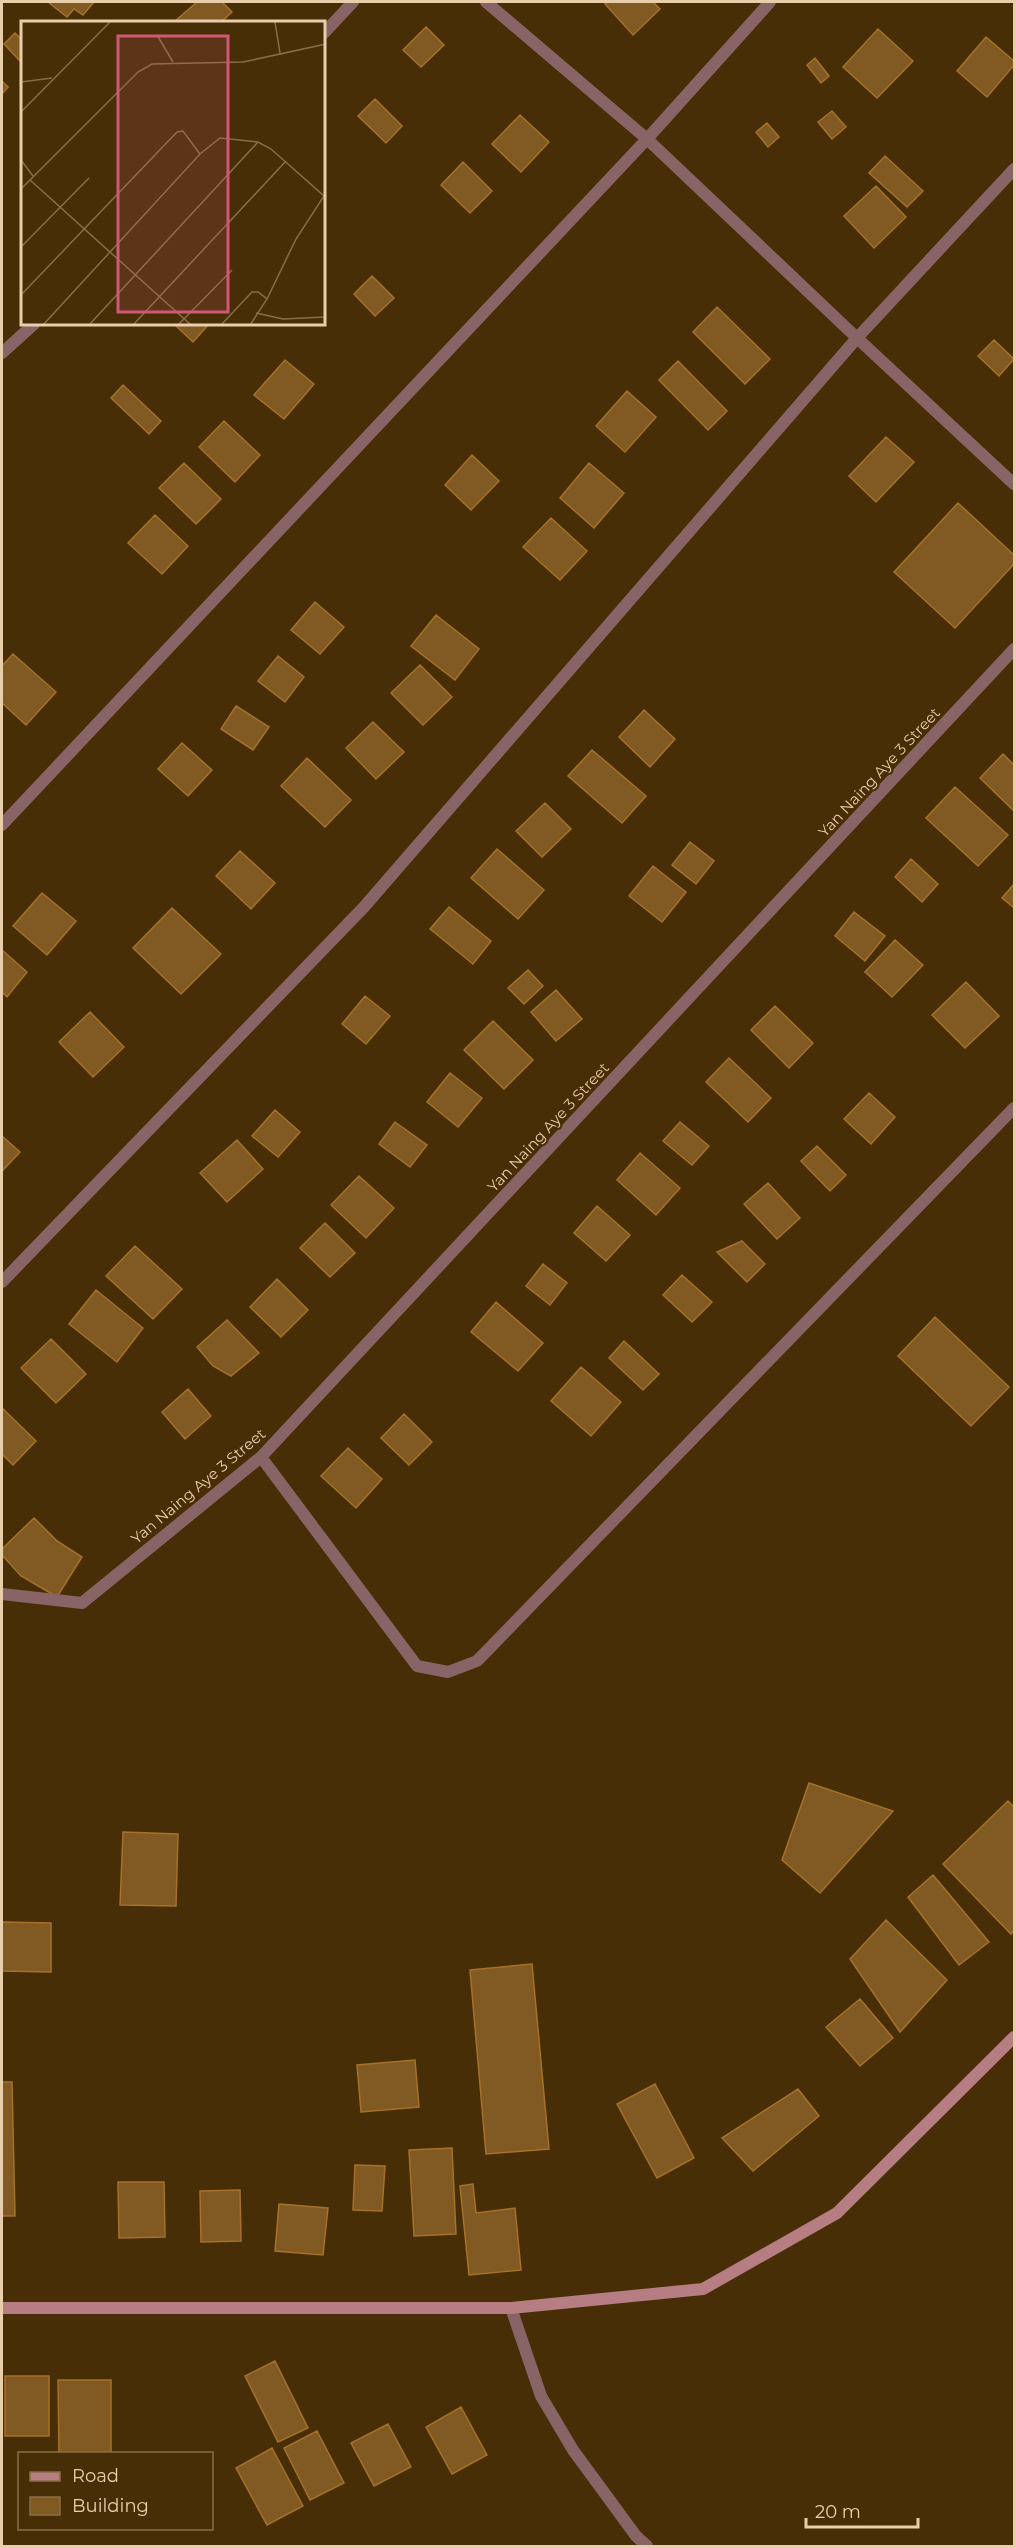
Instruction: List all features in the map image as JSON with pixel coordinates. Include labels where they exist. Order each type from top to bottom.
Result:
[{"type":"main road","points":[[2,2308],[511,2308],[703,2289],[837,2213],[1014,2037]]},
{"type":"street","points":[[326,31],[353,2]]},
{"type":"street","points":[[486,2],[647,139],[1014,484]]},
{"type":"street","points":[[2,825],[647,139],[770,2]]},
{"type":"street","points":[[2,1282],[364,907],[857,338],[1014,169]]},
{"type":"street","points":[[2,353],[32,326]]},
{"type":"street","name":"Yan Naing Aye 3 Street","points":[[2,1594],[82,1603],[261,1457],[1014,649]]},
{"type":"street","points":[[261,1457],[417,1666],[448,1672],[477,1661],[1014,1108]]},
{"type":"street","points":[[511,2308],[541,2396],[573,2450],[647,2547]]},
{"type":"building","points":[[48,2],[94,2],[83,15],[74,9],[67,17]]},
{"type":"building","points":[[197,2],[222,2],[232,12],[222,21],[175,21]]},
{"type":"building","points":[[608,2],[653,2],[660,9],[633,35],[605,4]]},
{"type":"building","points":[[426,27],[444,45],[421,67],[403,50]]},
{"type":"building","points":[[878,29],[913,61],[877,98],[843,67]]},
{"type":"building","points":[[15,33],[21,39],[21,62],[4,44]]},
{"type":"building","points":[[986,37],[1014,61],[1014,65],[987,97],[957,71]]},
{"type":"building","points":[[815,58],[829,76],[821,83],[807,65]]},
{"type":"building","points":[[2,81],[8,87],[2,94]]},
{"type":"building","points":[[375,99],[402,126],[386,143],[358,116]]},
{"type":"building","points":[[832,111],[846,127],[832,139],[818,122]]},
{"type":"building","points":[[520,115],[549,142],[521,172],[492,144]]},
{"type":"building","points":[[767,123],[779,137],[768,147],[756,132]]},
{"type":"building","points":[[885,156],[923,191],[907,207],[869,173]]},
{"type":"building","points":[[463,162],[492,191],[470,213],[441,185]]},
{"type":"building","points":[[876,186],[906,217],[874,248],[844,216]]},
{"type":"building","points":[[372,276],[394,298],[375,316],[354,294]]},
{"type":"building","points":[[717,307],[770,359],[745,384],[693,332]]},
{"type":"building","points":[[176,326],[207,326],[193,342]]},
{"type":"building","points":[[994,340],[1014,359],[999,376],[978,356]]},
{"type":"building","points":[[285,360],[314,384],[284,419],[254,395]]},
{"type":"building","points":[[678,361],[727,411],[708,430],[659,380]]},
{"type":"building","points":[[123,385],[161,421],[149,434],[111,398]]},
{"type":"building","points":[[627,391],[656,417],[625,452],[596,426]]},
{"type":"building","points":[[224,421],[260,455],[235,482],[199,447]]},
{"type":"building","points":[[886,437],[914,462],[876,502],[849,476]]},
{"type":"building","points":[[472,455],[499,481],[471,510],[445,485]]},
{"type":"building","points":[[184,463],[221,499],[196,524],[159,488]]},
{"type":"building","points":[[589,463],[624,493],[594,528],[560,498]]},
{"type":"building","points":[[958,503],[1014,555],[1014,564],[955,628],[894,572]]},
{"type":"building","points":[[155,515],[188,546],[162,574],[128,543]]},
{"type":"building","points":[[551,518],[587,551],[560,580],[523,547]]},
{"type":"building","points":[[315,602],[344,627],[320,654],[291,630]]},
{"type":"building","points":[[436,615],[479,649],[455,680],[411,646]]},
{"type":"building","points":[[13,654],[56,692],[26,725],[2,703],[2,666]]},
{"type":"building","points":[[278,656],[304,677],[285,702],[258,681]]},
{"type":"building","points":[[420,665],[452,697],[423,725],[391,693]]},
{"type":"building","points":[[236,706],[269,727],[253,750],[221,729]]},
{"type":"building","points":[[644,710],[675,739],[650,767],[619,737]]},
{"type":"building","points":[[373,722],[404,752],[376,779],[346,748]]},
{"type":"building","points":[[182,743],[212,770],[188,796],[158,769]]},
{"type":"building","points":[[592,750],[646,796],[622,823],[568,776]]},
{"type":"building","points":[[1003,754],[1014,765],[1014,811],[980,778]]},
{"type":"building","points":[[307,758],[351,800],[325,827],[281,786]]},
{"type":"building","points":[[955,787],[1008,835],[978,866],[926,818]]},
{"type":"building","points":[[545,803],[571,829],[542,857],[516,831]]},
{"type":"building","points":[[690,842],[714,861],[696,884],[672,865]]},
{"type":"building","points":[[497,849],[544,890],[518,919],[471,878]]},
{"type":"building","points":[[240,851],[275,883],[251,909],[216,876]]},
{"type":"building","points":[[911,859],[938,884],[922,902],[895,877]]},
{"type":"building","points":[[653,866],[686,892],[662,922],[629,896]]},
{"type":"building","points":[[1014,884],[1014,908],[1002,898]]},
{"type":"building","points":[[42,893],[76,921],[47,955],[13,926]]},
{"type":"building","points":[[449,907],[491,941],[473,964],[430,929]]},
{"type":"building","points":[[172,908],[221,954],[181,994],[133,948]]},
{"type":"building","points":[[854,912],[885,936],[865,961],[835,936]]},
{"type":"building","points":[[895,940],[923,965],[892,997],[865,972]]},
{"type":"building","points":[[2,950],[27,972],[7,997],[2,992]]},
{"type":"building","points":[[528,970],[543,986],[524,1004],[508,988]]},
{"type":"building","points":[[966,982],[999,1016],[965,1048],[932,1015]]},
{"type":"building","points":[[556,990],[582,1019],[556,1041],[531,1012]]},
{"type":"building","points":[[365,996],[390,1016],[366,1044],[342,1024]]},
{"type":"building","points":[[775,1006],[813,1043],[789,1068],[751,1030]]},
{"type":"building","points":[[90,1012],[124,1047],[93,1077],[59,1042]]},
{"type":"building","points":[[493,1021],[533,1060],[504,1089],[464,1050]]},
{"type":"building","points":[[729,1058],[771,1098],[748,1122],[706,1082]]},
{"type":"building","points":[[450,1073],[482,1098],[458,1127],[427,1102]]},
{"type":"building","points":[[869,1093],[895,1117],[871,1144],[844,1119]]},
{"type":"building","points":[[275,1110],[300,1132],[278,1157],[252,1136]]},
{"type":"building","points":[[395,1122],[427,1145],[410,1167],[379,1144]]},
{"type":"building","points":[[680,1122],[709,1146],[692,1165],[663,1141]]},
{"type":"building","points":[[2,1136],[20,1152],[2,1171]]},
{"type":"building","points":[[237,1140],[263,1169],[227,1202],[200,1173]]},
{"type":"building","points":[[817,1146],[846,1175],[830,1191],[801,1161]]},
{"type":"building","points":[[640,1153],[680,1188],[656,1215],[617,1180]]},
{"type":"building","points":[[359,1176],[394,1208],[366,1238],[331,1205]]},
{"type":"building","points":[[768,1183],[800,1218],[777,1239],[744,1204]]},
{"type":"building","points":[[597,1206],[630,1235],[606,1261],[574,1233]]},
{"type":"building","points":[[325,1223],[355,1253],[330,1277],[300,1248]]},
{"type":"building","points":[[742,1241],[765,1264],[747,1282],[717,1252]]},
{"type":"building","points":[[135,1246],[182,1289],[153,1319],[106,1276]]},
{"type":"building","points":[[543,1264],[567,1283],[550,1305],[526,1286]]},
{"type":"building","points":[[682,1275],[712,1302],[692,1322],[663,1295]]},
{"type":"building","points":[[277,1279],[308,1310],[281,1337],[250,1307]]},
{"type":"building","points":[[96,1290],[143,1328],[117,1362],[69,1324]]},
{"type":"building","points":[[496,1302],[543,1343],[518,1371],[471,1332]]},
{"type":"building","points":[[935,1317],[1009,1387],[971,1426],[898,1356]]},
{"type":"building","points":[[227,1320],[259,1353],[231,1376],[213,1366],[197,1347]]},
{"type":"building","points":[[51,1339],[86,1374],[56,1403],[21,1368]]},
{"type":"building","points":[[624,1341],[659,1374],[643,1390],[609,1358]]},
{"type":"building","points":[[581,1367],[621,1402],[591,1436],[551,1401]]},
{"type":"building","points":[[188,1389],[211,1416],[185,1439],[162,1412]]},
{"type":"building","points":[[2,1408],[36,1441],[13,1465],[2,1454]]},
{"type":"building","points":[[404,1414],[432,1442],[409,1465],[381,1438]]},
{"type":"building","points":[[348,1448],[382,1479],[356,1508],[321,1476]]},
{"type":"building","points":[[34,1518],[57,1541],[82,1557],[57,1597],[21,1576],[2,1555],[2,1549]]},
{"type":"building","points":[[809,1783],[893,1811],[820,1893],[782,1860]]},
{"type":"building","points":[[1008,1801],[1014,1807],[1014,1930],[1011,1934],[943,1864]]},
{"type":"building","points":[[123,1832],[178,1834],[176,1906],[120,1905]]},
{"type":"building","points":[[933,1875],[989,1942],[959,1965],[908,1897]]},
{"type":"building","points":[[886,1920],[947,1980],[900,2032],[850,1959]]},
{"type":"building","points":[[2,1922],[51,1923],[51,1972],[2,1971]]},
{"type":"building","points":[[532,1964],[549,2149],[486,2154],[470,1970]]},
{"type":"building","points":[[860,1999],[893,2038],[860,2066],[826,2027]]},
{"type":"building","points":[[415,2060],[419,2107],[361,2112],[357,2065]]},
{"type":"building","points":[[2,2082],[12,2082],[15,2216],[2,2216]]},
{"type":"building","points":[[655,2084],[694,2158],[657,2178],[617,2104]]},
{"type":"building","points":[[798,2089],[819,2116],[753,2171],[722,2138]]},
{"type":"building","points":[[452,2148],[456,2234],[414,2236],[409,2150]]},
{"type":"building","points":[[355,2165],[385,2166],[382,2211],[353,2210]]},
{"type":"building","points":[[118,2182],[164,2182],[165,2237],[119,2238]]},
{"type":"building","points":[[473,2184],[476,2213],[515,2208],[521,2270],[469,2275],[460,2186]]},
{"type":"building","points":[[240,2190],[241,2241],[201,2242],[200,2191]]},
{"type":"building","points":[[279,2204],[328,2208],[323,2255],[275,2251]]},
{"type":"building","points":[[275,2361],[308,2428],[278,2442],[245,2376]]},
{"type":"building","points":[[5,2376],[49,2376],[49,2436],[5,2436]]},
{"type":"building","points":[[58,2380],[111,2380],[111,2452],[59,2452]]},
{"type":"building","points":[[461,2407],[487,2455],[452,2474],[426,2427]]},
{"type":"building","points":[[388,2424],[411,2467],[374,2486],[351,2443]]},
{"type":"building","points":[[317,2431],[344,2483],[310,2500],[284,2448]]},
{"type":"building","points":[[272,2448],[303,2506],[267,2525],[236,2468]]}]
